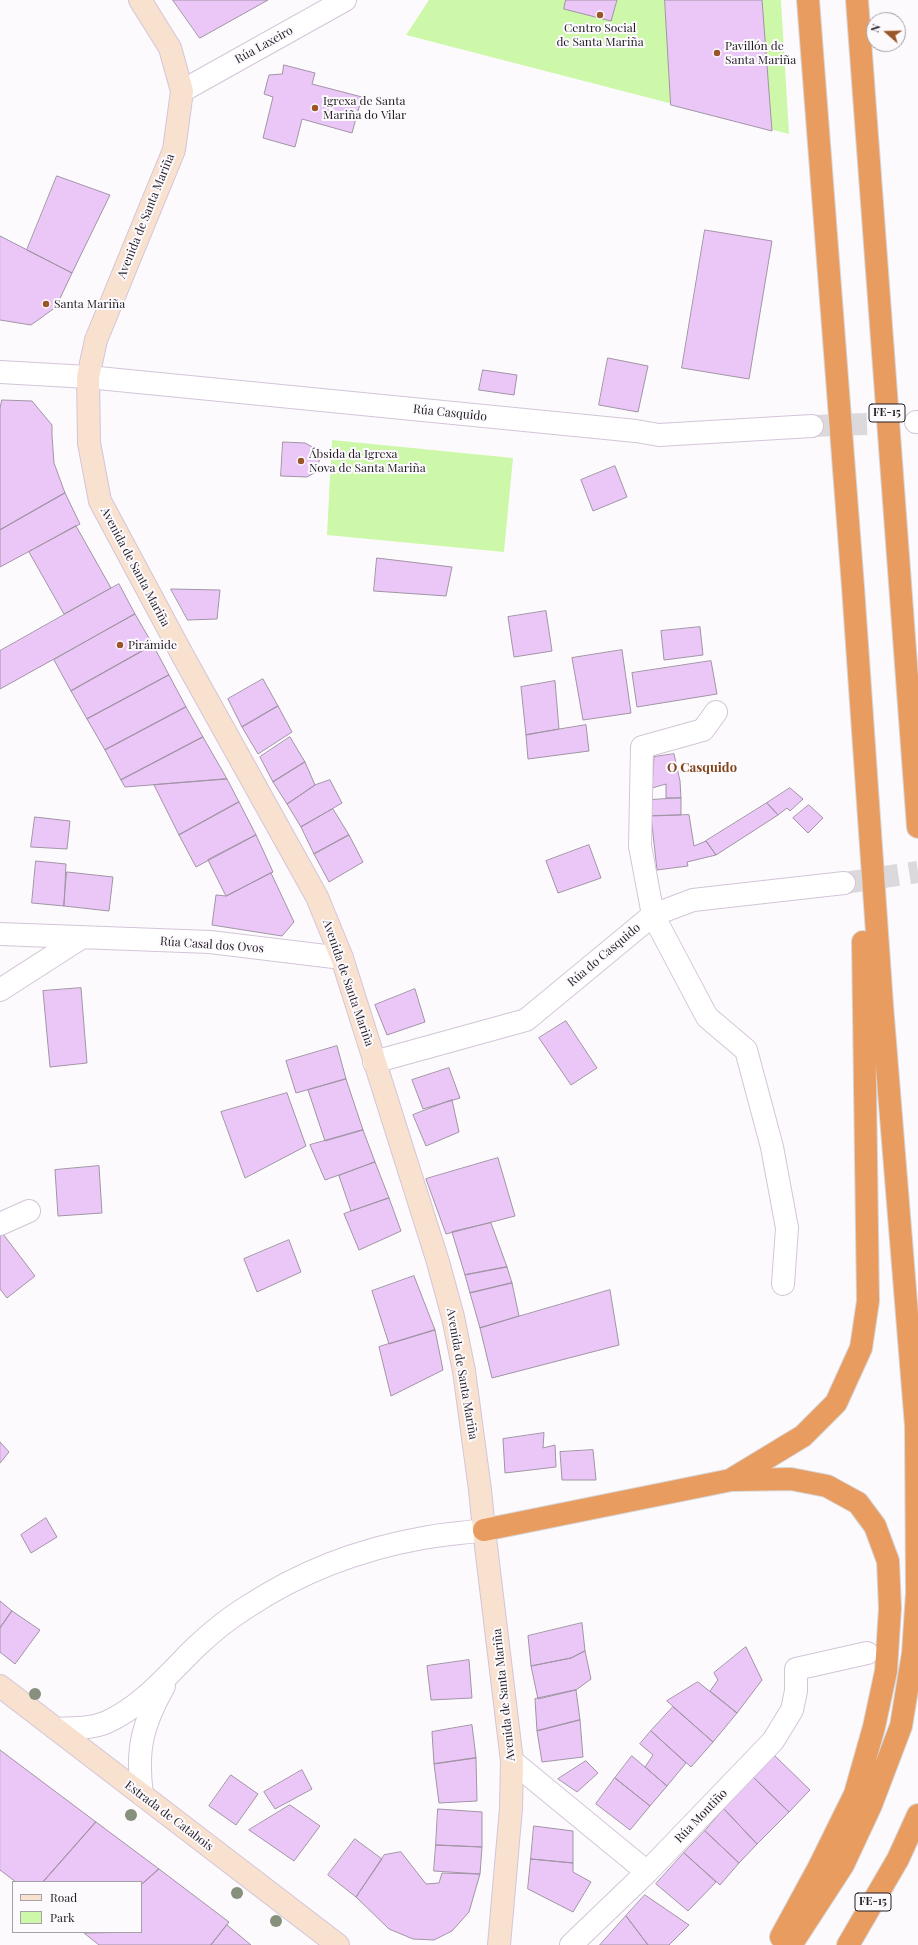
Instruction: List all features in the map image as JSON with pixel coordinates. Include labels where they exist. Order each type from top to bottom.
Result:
[{"type":"highway","points":[[791,1945],[843,1865],[871,1805],[900,1726],[913,1653],[918,1592],[916,1426],[882,1005],[853,587],[808,0]]},
{"type":"highway","name":"FE-15","points":[[857,0],[918,827]]},
{"type":"highway","points":[[731,1480],[803,1436],[836,1403],[861,1348],[868,1301],[863,924],[867,799]]},
{"type":"highway","points":[[484,1530],[731,1480],[790,1479],[827,1486],[858,1503],[875,1526],[888,1561],[890,1608],[886,1671],[867,1750],[854,1794],[818,1869],[778,1945]]},
{"type":"highway","name":"FE-15","points":[[848,1945],[898,1859],[918,1815]]},
{"type":"street","name":"Avenida de Santa Mariña","points":[[140,0],[170,48],[182,91],[174,150],[96,340],[88,377],[89,443],[100,502],[183,656],[317,897],[342,958],[438,1262],[454,1318],[464,1372],[480,1490],[512,1762],[511,1808],[497,1943]]},
{"type":"street","name":"Rúa Laxeiro","points":[[182,91],[345,0]]},
{"type":"street","name":"Rúa Casquido","points":[[0,372],[88,377],[636,431],[659,435],[812,426]]},
{"type":"street","points":[[716,712],[703,730],[642,747],[640,846],[652,915],[707,1017],[746,1050],[772,1147],[787,1228],[783,1284]]},
{"type":"street","name":"Rúa do Casquido","points":[[374,1062],[526,1020],[652,915],[693,900],[844,883]]},
{"type":"street","name":"Rúa Casal dos Ovos","points":[[0,934],[210,942],[342,958]]},
{"type":"street","points":[[0,990],[81,938]]},
{"type":"street","points":[[0,1224],[29,1211]]},
{"type":"street","points":[[56,1729],[85,1728],[106,1722],[126,1712],[172,1673],[196,1647],[218,1627],[246,1607],[286,1583],[338,1560],[383,1547],[423,1538],[484,1530]]},
{"type":"street","name":"Rúa Montiño","points":[[571,1945],[647,1872],[773,1741],[792,1710],[796,1691],[796,1669],[868,1653]]},
{"type":"street","points":[[142,1795],[139,1774],[140,1747],[151,1710],[172,1673]]},
{"type":"street","name":"Estrada de Catabois","points":[[0,1686],[338,1945]]},
{"type":"street","points":[[512,1762],[647,1872]]},
{"type":"green space","points":[[429,0],[781,0],[789,134],[406,35]]},
{"type":"green space","points":[[332,440],[513,458],[504,552],[327,535]]},
{"type":"building","points":[[173,0],[268,0],[200,38]]},
{"type":"building","name":"Centro Social de Santa Mariña","points":[[566,0],[617,0],[611,21],[564,9]]},
{"type":"building","name":"Pavillón de Santa Mariña","points":[[665,0],[762,0],[772,131],[671,105]]},
{"type":"building","name":"Igrexa de Santa Mariña do Vilar","points":[[284,65],[315,73],[312,84],[362,97],[352,133],[302,119],[295,147],[263,138],[273,97],[264,94],[269,75],[282,74]]},
{"type":"building","points":[[57,176],[110,195],[72,273],[27,250]]},
{"type":"building","points":[[705,230],[772,241],[749,379],[682,368]]},
{"type":"building","points":[[0,236],[72,273],[56,307],[31,325],[0,320]]},
{"type":"building","points":[[608,358],[648,366],[638,412],[599,405]]},
{"type":"building","points":[[483,370],[517,375],[514,395],[479,390]]},
{"type":"building","points":[[2,400],[32,401],[52,425],[54,463],[65,493],[0,530],[0,409]]},
{"type":"building","name":"Ábsida da Igrexa Nova de Santa Mariña","points":[[283,442],[305,443],[316,449],[320,458],[316,472],[307,477],[281,476]]},
{"type":"building","points":[[615,466],[627,497],[593,511],[581,480]]},
{"type":"building","points":[[65,493],[80,524],[0,567],[0,530]]},
{"type":"building","points":[[76,526],[111,588],[64,614],[29,552]]},
{"type":"building","points":[[377,558],[452,567],[446,596],[374,591]]},
{"type":"building","points":[[119,584],[135,614],[0,689],[0,651]]},
{"type":"building","points":[[171,589],[220,590],[217,619],[188,620]]},
{"type":"building","points":[[546,611],[552,651],[514,657],[508,617]]},
{"type":"building","points":[[135,614],[153,645],[71,691],[54,660]]},
{"type":"building","points":[[700,627],[703,655],[664,660],[661,631]]},
{"type":"building","points":[[153,645],[169,675],[87,719],[71,691]]},
{"type":"building","points":[[622,650],[631,713],[583,720],[572,658]]},
{"type":"building","points":[[711,661],[717,694],[637,707],[632,673]]},
{"type":"building","points":[[169,675],[186,707],[105,750],[87,719]]},
{"type":"building","points":[[263,679],[278,706],[242,727],[228,699]]},
{"type":"building","points":[[555,681],[559,729],[526,735],[521,687]]},
{"type":"building","points":[[278,706],[292,732],[258,754],[242,727]]},
{"type":"building","points":[[186,707],[203,737],[121,780],[105,750]]},
{"type":"building","points":[[586,725],[589,751],[528,759],[526,735]]},
{"type":"building","points":[[203,737],[227,779],[125,787],[121,780]]},
{"type":"building","points":[[290,737],[305,762],[273,782],[260,757]]},
{"type":"building","points":[[674,754],[680,781],[681,798],[666,798],[666,784],[652,788],[654,757]]},
{"type":"building","points":[[305,762],[315,785],[287,804],[273,782]]},
{"type":"building","points":[[227,779],[239,802],[179,835],[154,785]]},
{"type":"building","points":[[330,780],[342,803],[301,827],[287,804],[315,785]]},
{"type":"building","points":[[790,788],[803,799],[790,811],[787,808],[778,815],[767,803]]},
{"type":"building","points":[[681,798],[681,815],[651,816],[651,800]]},
{"type":"building","points":[[239,802],[256,835],[196,867],[179,835]]},
{"type":"building","points":[[767,803],[778,815],[716,855],[706,841]]},
{"type":"building","points":[[809,805],[823,818],[808,833],[793,818]]},
{"type":"building","points":[[333,809],[349,835],[314,854],[301,827]]},
{"type":"building","points":[[689,815],[694,846],[706,841],[716,855],[687,862],[688,866],[657,870],[651,816]]},
{"type":"building","points":[[35,817],[70,821],[67,849],[31,847]]},
{"type":"building","points":[[256,835],[273,872],[226,896],[208,860]]},
{"type":"building","points":[[349,835],[363,862],[329,882],[314,854]]},
{"type":"building","points":[[589,845],[601,878],[558,893],[546,861]]},
{"type":"building","points":[[36,861],[66,864],[64,906],[32,903]]},
{"type":"building","points":[[67,872],[113,877],[109,911],[64,906]]},
{"type":"building","points":[[271,873],[294,922],[282,936],[212,925],[216,895],[226,896]]},
{"type":"building","points":[[81,988],[87,1063],[50,1067],[43,991]]},
{"type":"building","points":[[415,989],[425,1022],[387,1035],[375,1005]]},
{"type":"building","points":[[566,1021],[597,1068],[571,1085],[539,1038]]},
{"type":"building","points":[[337,1046],[346,1079],[296,1093],[286,1061]]},
{"type":"building","points":[[449,1068],[460,1098],[423,1109],[412,1080]]},
{"type":"building","points":[[346,1079],[363,1130],[325,1141],[308,1090]]},
{"type":"building","points":[[287,1093],[306,1146],[245,1178],[221,1112]]},
{"type":"building","points":[[452,1100],[459,1132],[426,1146],[413,1115]]},
{"type":"building","points":[[363,1130],[375,1162],[325,1180],[310,1145]]},
{"type":"building","points":[[498,1158],[515,1216],[446,1234],[426,1179]]},
{"type":"building","points":[[375,1162],[389,1198],[351,1211],[339,1176]]},
{"type":"building","points":[[99,1166],[102,1213],[58,1216],[55,1170]]},
{"type":"building","points":[[389,1198],[401,1231],[359,1250],[344,1214]]},
{"type":"building","points":[[491,1223],[507,1267],[465,1275],[452,1232]]},
{"type":"building","points":[[3,1234],[35,1276],[7,1298],[0,1289],[0,1236]]},
{"type":"building","points":[[289,1240],[301,1272],[257,1292],[244,1259]]},
{"type":"building","points":[[507,1267],[512,1283],[470,1293],[465,1275]]},
{"type":"building","points":[[414,1276],[435,1330],[389,1344],[372,1291]]},
{"type":"building","points":[[512,1283],[519,1316],[480,1328],[470,1293]]},
{"type":"building","points":[[610,1290],[619,1345],[492,1378],[480,1328]]},
{"type":"building","points":[[435,1330],[443,1370],[391,1396],[379,1347]]},
{"type":"building","points":[[544,1433],[543,1448],[555,1445],[556,1467],[505,1473],[503,1439]]},
{"type":"building","points":[[0,1442],[9,1452],[0,1463]]},
{"type":"building","points":[[593,1450],[596,1480],[562,1480],[560,1452]]},
{"type":"building","points":[[46,1518],[57,1537],[31,1553],[21,1535]]},
{"type":"building","points":[[0,1601],[12,1611],[0,1628]]},
{"type":"building","points":[[12,1611],[40,1630],[15,1664],[0,1652],[0,1628]]},
{"type":"building","points":[[582,1623],[585,1651],[571,1658],[531,1666],[528,1636]]},
{"type":"building","points":[[746,1647],[762,1680],[737,1713],[710,1691],[718,1680],[714,1673]]},
{"type":"building","points":[[585,1651],[591,1679],[576,1690],[538,1699],[531,1666],[571,1658]]},
{"type":"building","points":[[469,1660],[472,1698],[431,1700],[427,1666]]},
{"type":"building","points":[[698,1682],[737,1713],[713,1742],[667,1701]]},
{"type":"building","points":[[576,1690],[580,1720],[537,1731],[535,1699]]},
{"type":"building","points":[[673,1707],[713,1742],[691,1767],[651,1731]]},
{"type":"building","points":[[580,1720],[583,1757],[542,1762],[537,1731]]},
{"type":"building","points":[[472,1725],[476,1758],[434,1764],[432,1732]]},
{"type":"building","points":[[651,1731],[686,1763],[667,1786],[645,1767],[653,1755],[640,1744]]},
{"type":"building","points":[[0,1750],[96,1822],[44,1881],[15,1881],[0,1870]]},
{"type":"building","points":[[774,1755],[810,1790],[789,1812],[753,1777]]},
{"type":"building","points":[[632,1756],[667,1786],[650,1806],[615,1778]]},
{"type":"building","points":[[476,1758],[477,1801],[439,1803],[434,1764]]},
{"type":"building","points":[[586,1761],[598,1773],[577,1792],[558,1779]]},
{"type":"building","points":[[302,1770],[312,1789],[275,1809],[264,1792]]},
{"type":"building","points":[[231,1775],[258,1794],[236,1825],[209,1806]]},
{"type":"building","points":[[753,1777],[789,1812],[757,1844],[724,1809]]},
{"type":"building","points":[[615,1778],[650,1806],[630,1830],[596,1804]]},
{"type":"building","points":[[290,1805],[320,1826],[294,1861],[249,1830]]},
{"type":"building","points":[[438,1809],[482,1812],[482,1847],[436,1845]]},
{"type":"building","points":[[724,1809],[757,1844],[739,1863],[705,1831]]},
{"type":"building","points":[[96,1822],[159,1869],[142,1884],[142,1881],[44,1881]]},
{"type":"building","points":[[534,1826],[573,1831],[573,1863],[531,1859]]},
{"type":"building","points":[[705,1831],[739,1863],[720,1885],[684,1853]]},
{"type":"building","points":[[355,1839],[382,1859],[356,1897],[328,1875]]},
{"type":"building","points":[[436,1845],[482,1847],[480,1874],[434,1871]]},
{"type":"building","points":[[401,1852],[426,1884],[439,1883],[442,1873],[480,1874],[469,1912],[452,1931],[434,1940],[413,1939],[389,1929],[356,1897],[384,1855]]},
{"type":"building","points":[[684,1853],[716,1882],[688,1911],[656,1884]]},
{"type":"building","points":[[531,1859],[573,1863],[573,1872],[591,1882],[573,1912],[528,1889]]},
{"type":"building","points":[[159,1869],[229,1922],[211,1945],[99,1945],[84,1933],[142,1933],[142,1884]]},
{"type":"building","points":[[645,1895],[689,1925],[669,1945],[648,1945],[626,1916]]},
{"type":"building","points":[[626,1916],[648,1945],[600,1945]]},
{"type":"building","points":[[227,1925],[251,1945],[211,1945]]},
{"type":"tunnel","points":[[812,426],[916,422]]},
{"type":"tunnel","points":[[844,883],[918,872]]},
{"type":"place","name":"Centro Social de Santa Mariña","points":[[600,15]]},
{"type":"place","name":"Pavillón de Santa Mariña","points":[[717,53]]},
{"type":"place","name":"Igrexa de Santa Mariña do Vilar","points":[[315,108]]},
{"type":"place","name":"Santa Mariña","points":[[46,304]]},
{"type":"place","name":"Ábsida da Igrexa Nova de Santa Mariña","points":[[301,461]]},
{"type":"place","name":"Pirámide","points":[[120,645]]},
{"type":"district","name":"O Casquido","points":[[702,768]]}]
